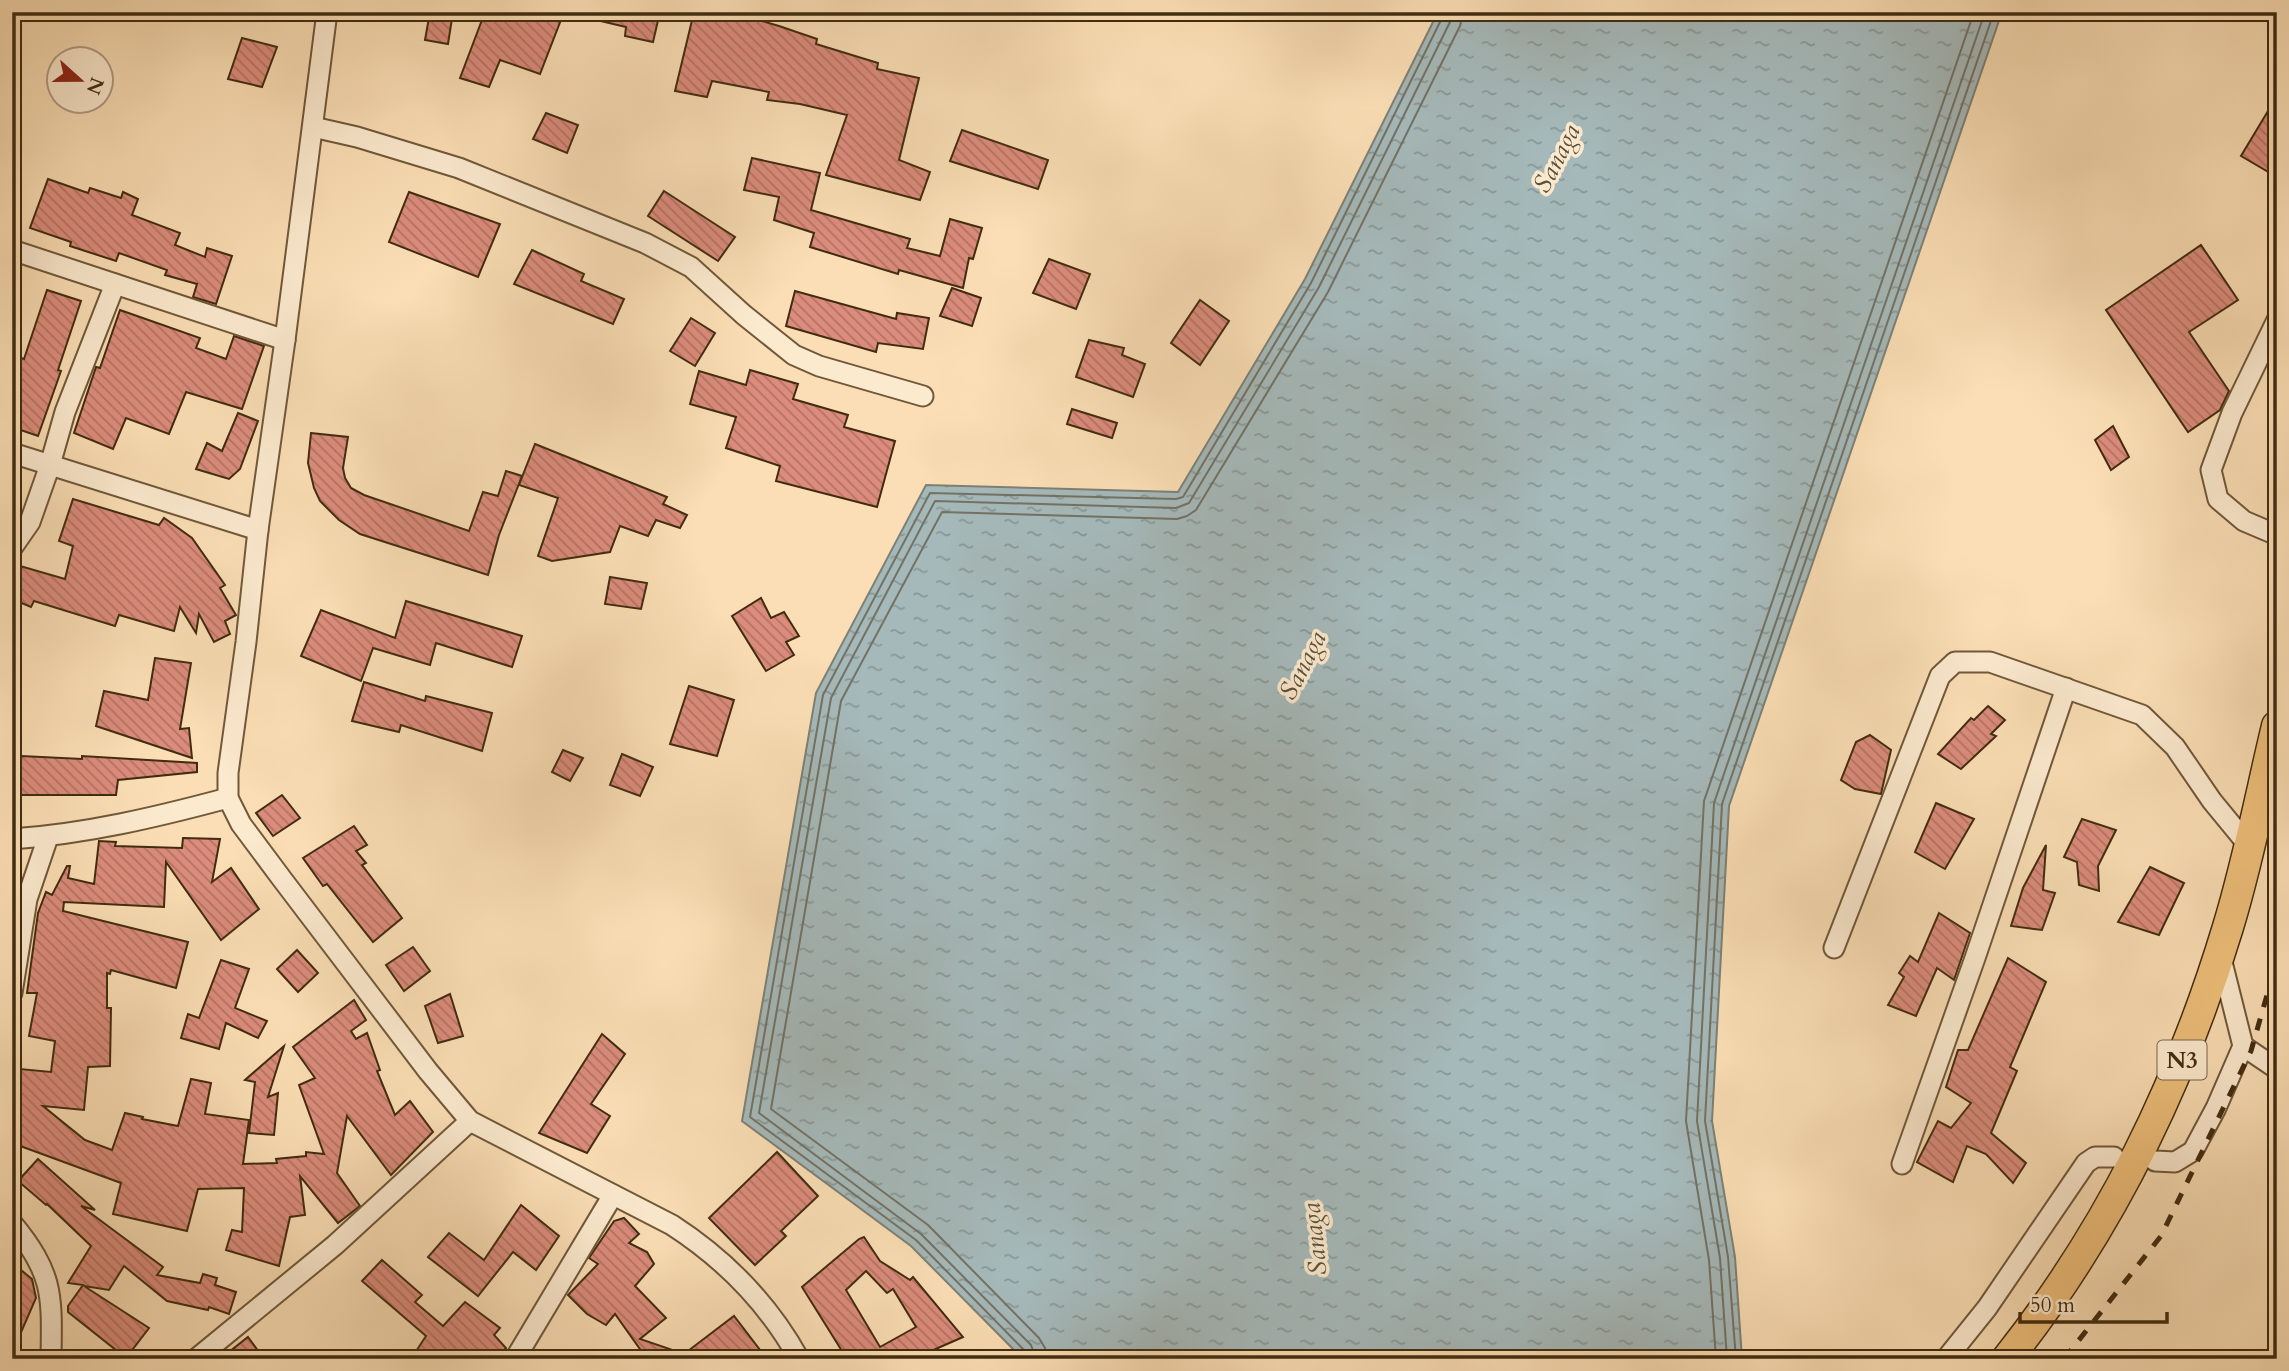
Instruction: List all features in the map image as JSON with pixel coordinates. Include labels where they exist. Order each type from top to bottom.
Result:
[{"type":"highway","name":"N3","points":[[2007,1359],[2062,1285],[2117,1195],[2146,1142],[2188,1047],[2220,953],[2277,726]]},
{"type":"street","points":[[327,12],[258,530],[228,773],[229,798],[241,824],[282,879],[428,1071],[470,1121],[672,1225],[695,1240],[735,1272],[781,1328],[799,1359]]},
{"type":"street","points":[[313,127],[357,137],[459,168],[645,243],[691,267],[794,355],[819,366],[923,396]]},
{"type":"street","points":[[12,250],[285,340]]},
{"type":"street","points":[[12,548],[30,522],[65,412],[115,284]]},
{"type":"street","points":[[2277,320],[2232,413],[2211,470],[2218,499],[2244,521],[2277,535]]},
{"type":"street","points":[[12,453],[258,530]]},
{"type":"street","points":[[1834,948],[1940,676],[1955,662],[1990,662],[2142,715],[2175,747],[2212,801],[2249,846]]},
{"type":"street","points":[[1902,1164],[2066,688]]},
{"type":"street","points":[[12,839],[137,822],[229,798]]},
{"type":"street","points":[[12,993],[27,899],[47,836]]},
{"type":"street","points":[[2155,1161],[2175,1162],[2193,1151],[2216,1108],[2243,1046],[2220,953]]},
{"type":"street","points":[[2243,1046],[2277,1069]]},
{"type":"street","points":[[196,1359],[335,1245],[470,1121]]},
{"type":"street","points":[[1946,1359],[2023,1258],[2085,1163],[2095,1157],[2114,1157]]},
{"type":"street","points":[[515,1359],[613,1195]]},
{"type":"street","points":[[12,1223],[40,1261],[51,1293],[51,1359]]},
{"type":"water","name":"Sanaga","points":[[1438,12],[2002,12],[1729,806],[1712,1121],[1735,1257],[1742,1359],[1023,1359],[911,1246],[742,1121],[816,693],[926,485],[1178,492],[1305,279]]},
{"type":"building","points":[[430,12],[453,12],[448,44],[425,40]]},
{"type":"building","points":[[485,12],[564,12],[540,74],[500,60],[489,87],[460,78]]},
{"type":"building","points":[[592,12],[660,12],[653,42],[625,36],[626,27],[592,19]]},
{"type":"building","points":[[694,12],[731,12],[779,26],[817,39],[816,44],[878,63],[877,69],[919,78],[899,160],[930,172],[920,200],[826,175],[847,115],[800,104],[767,100],[769,92],[712,81],[707,97],[675,91]]},
{"type":"building","points":[[242,38],[277,47],[262,87],[228,79]]},
{"type":"building","points":[[2277,96],[2277,177],[2241,156]]},
{"type":"building","points":[[546,113],[578,125],[567,153],[533,139]]},
{"type":"building","points":[[962,130],[1048,160],[1038,189],[950,161]]},
{"type":"building","points":[[752,158],[820,173],[811,210],[910,239],[907,248],[940,256],[950,219],[982,228],[973,259],[969,258],[963,288],[899,270],[898,274],[810,247],[814,233],[774,220],[779,197],[744,190]]},
{"type":"building","points":[[48,179],[88,193],[90,188],[121,198],[123,192],[138,199],[132,215],[180,233],[175,245],[205,257],[207,248],[232,256],[216,304],[193,297],[197,284],[165,275],[167,270],[119,253],[116,261],[70,246],[71,242],[30,228]]},
{"type":"building","points":[[664,191],[735,237],[718,261],[648,216]]},
{"type":"building","points":[[409,192],[500,224],[478,277],[389,242]]},
{"type":"building","points":[[2201,245],[2238,300],[2189,332],[2229,391],[2220,410],[2188,432],[2106,310]]},
{"type":"building","points":[[532,250],[584,274],[581,281],[624,299],[613,324],[514,284]]},
{"type":"building","points":[[1049,259],[1090,274],[1076,309],[1033,293]]},
{"type":"building","points":[[952,288],[981,298],[972,326],[940,316]]},
{"type":"building","points":[[47,290],[81,301],[58,370],[61,371],[38,436],[12,427],[12,355],[24,359]]},
{"type":"building","points":[[795,291],[896,319],[897,313],[929,318],[923,349],[878,343],[876,352],[786,326]]},
{"type":"building","points":[[1200,300],[1229,321],[1200,365],[1171,343]]},
{"type":"building","points":[[120,310],[200,338],[196,348],[226,359],[234,336],[264,346],[242,409],[186,392],[169,434],[126,418],[113,449],[74,433],[96,367],[100,368]]},
{"type":"building","points":[[691,318],[715,333],[695,366],[670,351]]},
{"type":"building","points":[[1089,340],[1124,348],[1122,355],[1145,364],[1133,397],[1076,377]]},
{"type":"building","points":[[750,370],[798,384],[793,399],[848,415],[844,427],[895,441],[877,507],[776,481],[780,466],[726,448],[736,417],[690,404],[699,371],[746,385]]},
{"type":"building","points":[[1072,409],[1117,423],[1112,438],[1067,424]]},
{"type":"building","points":[[238,413],[258,421],[240,469],[229,479],[196,469],[207,443],[222,451]]},
{"type":"building","points":[[2113,426],[2129,457],[2111,470],[2095,440]]},
{"type":"building","points":[[311,433],[348,437],[343,468],[351,488],[364,495],[469,531],[483,492],[498,496],[506,471],[522,476],[499,535],[488,575],[360,534],[339,520],[320,501],[314,488],[308,463]]},
{"type":"building","points":[[535,444],[667,497],[663,504],[687,515],[680,528],[656,520],[648,536],[620,526],[610,552],[552,561],[538,556],[558,498],[519,485]]},
{"type":"building","points":[[73,499],[159,525],[164,518],[192,538],[225,585],[220,588],[236,615],[225,621],[230,634],[214,642],[199,614],[196,633],[180,607],[174,631],[119,615],[115,626],[34,601],[31,607],[12,599],[12,585],[20,566],[65,579],[73,546],[59,541]]},
{"type":"building","points":[[610,577],[647,583],[641,609],[605,604]]},
{"type":"building","points":[[761,598],[771,618],[784,612],[799,636],[786,642],[794,655],[766,671],[732,616]]},
{"type":"building","points":[[406,601],[522,636],[512,667],[436,643],[430,665],[373,648],[361,681],[301,656],[321,610],[395,638]]},
{"type":"building","points":[[155,658],[191,663],[180,729],[189,728],[192,758],[96,726],[104,691],[148,700]]},
{"type":"building","points":[[364,682],[425,701],[426,696],[492,713],[482,751],[401,725],[399,732],[352,721]]},
{"type":"building","points":[[689,686],[734,700],[717,756],[670,744]]},
{"type":"building","points":[[1988,706],[2005,720],[1991,734],[1996,736],[1961,769],[1938,754],[1971,718],[1974,720]]},
{"type":"building","points":[[1870,735],[1891,750],[1881,794],[1855,789],[1841,780],[1856,742]]},
{"type":"building","points":[[563,750],[583,758],[570,781],[552,772]]},
{"type":"building","points":[[622,754],[653,767],[640,796],[610,785]]},
{"type":"building","points":[[21,756],[82,759],[82,756],[197,763],[197,772],[118,780],[116,795],[12,795],[12,764],[21,765]]},
{"type":"building","points":[[282,795],[300,818],[273,836],[256,813]]},
{"type":"building","points":[[1936,803],[1974,819],[1945,869],[1915,852]]},
{"type":"building","points":[[2082,819],[2116,830],[2098,866],[2099,891],[2079,885],[2077,862],[2064,857]]},
{"type":"building","points":[[354,826],[367,845],[356,851],[366,863],[362,865],[402,918],[373,942],[327,884],[323,886],[303,858]]},
{"type":"building","points":[[183,838],[220,839],[212,882],[231,868],[259,909],[221,940],[166,862],[164,907],[64,902],[63,911],[188,942],[176,988],[111,970],[110,974],[107,973],[107,1008],[111,1008],[110,1066],[88,1067],[84,1110],[43,1106],[85,1140],[112,1150],[125,1113],[178,1126],[191,1079],[211,1083],[205,1114],[249,1120],[243,1164],[277,1163],[276,1159],[306,1156],[306,1152],[324,1154],[299,1085],[315,1078],[293,1047],[354,1000],[366,1020],[351,1031],[356,1039],[367,1033],[380,1070],[377,1071],[395,1115],[410,1101],[433,1132],[391,1175],[347,1116],[337,1173],[360,1206],[338,1223],[300,1176],[305,1215],[290,1217],[279,1266],[226,1250],[232,1230],[242,1232],[244,1188],[198,1189],[187,1231],[113,1214],[121,1183],[12,1143],[12,1119],[18,1121],[20,1069],[51,1072],[55,1041],[29,1036],[37,993],[27,993],[38,913],[46,892],[52,895],[67,866],[70,866],[68,878],[94,884],[99,841],[116,842],[115,846],[182,848]]},
{"type":"building","points":[[2046,845],[2043,890],[2055,893],[2042,930],[2011,926],[2023,888]]},
{"type":"building","points":[[2150,867],[2184,883],[2159,935],[2118,922]]},
{"type":"building","points":[[1939,913],[1970,933],[1954,980],[1937,968],[1916,1016],[1888,1005],[1904,977],[1899,973],[1910,956],[1918,962]]},
{"type":"building","points":[[413,947],[430,971],[404,991],[386,965]]},
{"type":"building","points":[[297,950],[318,973],[298,992],[277,969]]},
{"type":"building","points":[[2008,958],[2046,982],[2010,1067],[2017,1071],[1991,1133],[2026,1163],[2013,1183],[1986,1154],[1967,1146],[1953,1182],[1917,1162],[1938,1121],[1951,1128],[1971,1103],[1946,1087],[1958,1050],[1968,1050]]},
{"type":"building","points":[[221,960],[249,969],[235,1008],[267,1021],[258,1038],[226,1023],[219,1049],[181,1038],[188,1014],[199,1018]]},
{"type":"building","points":[[450,994],[463,1036],[438,1043],[425,1006]]},
{"type":"building","points":[[602,1034],[625,1054],[591,1104],[610,1116],[587,1153],[539,1133]]},
{"type":"building","points":[[284,1046],[268,1097],[278,1093],[274,1135],[249,1133],[255,1082],[245,1080]]},
{"type":"building","points":[[777,1152],[818,1196],[781,1231],[786,1236],[755,1265],[709,1218]]},
{"type":"building","points":[[38,1159],[95,1210],[81,1206],[163,1267],[157,1275],[200,1283],[203,1274],[217,1278],[215,1285],[236,1292],[229,1314],[209,1307],[208,1310],[167,1301],[124,1266],[109,1290],[84,1286],[149,1328],[126,1358],[68,1312],[68,1306],[83,1285],[68,1283],[91,1246],[47,1204],[18,1181]]},
{"type":"building","points":[[521,1205],[559,1236],[536,1270],[513,1252],[478,1296],[428,1257],[449,1233],[484,1260]]},
{"type":"building","points":[[624,1218],[639,1234],[629,1243],[647,1252],[654,1264],[635,1286],[666,1318],[640,1339],[684,1354],[734,1316],[767,1359],[647,1359],[615,1314],[606,1325],[587,1314],[568,1295],[598,1264],[589,1258],[614,1221]]},
{"type":"building","points":[[864,1237],[880,1261],[910,1280],[913,1277],[963,1337],[913,1359],[847,1359],[802,1287]],"holes":[[[866,1271],[887,1293],[893,1289],[916,1327],[880,1347],[846,1290]]]},
{"type":"building","points":[[382,1260],[422,1295],[415,1302],[443,1326],[465,1302],[500,1328],[494,1335],[506,1348],[497,1359],[411,1359],[426,1336],[362,1281]]},
{"type":"building","points":[[21,1270],[32,1279],[36,1298],[12,1353],[12,1282]]},
{"type":"building","points":[[248,1337],[264,1359],[220,1359]]},
{"type":"railway","points":[[2064,1359],[2161,1236],[2251,1051],[2277,960]]}]
